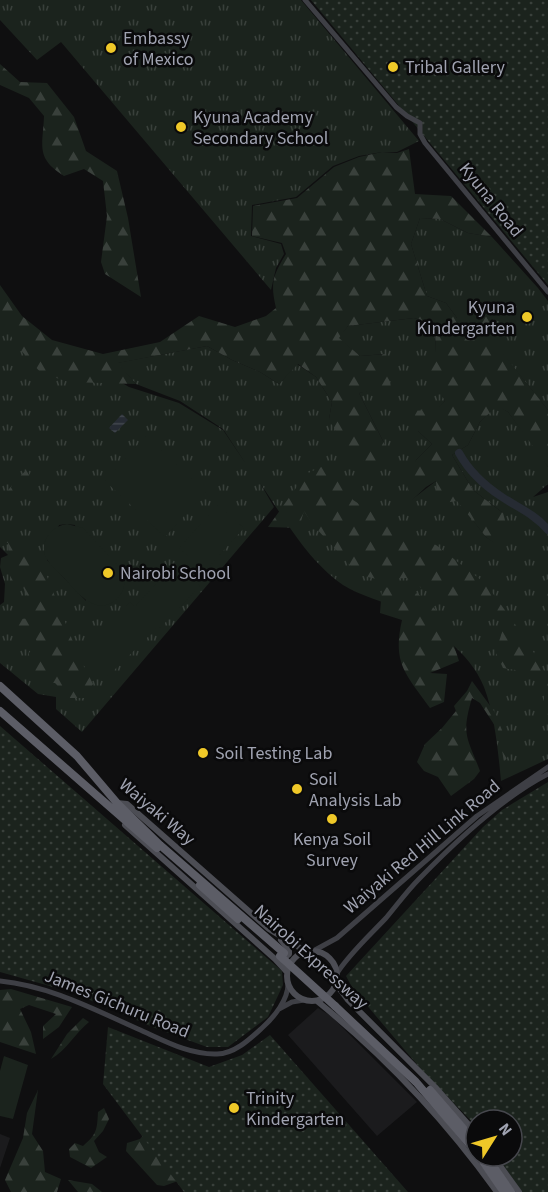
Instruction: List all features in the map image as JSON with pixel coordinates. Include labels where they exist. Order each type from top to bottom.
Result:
[{"type":"highway","name":"Waiyaki Way","points":[[0,686],[77,756],[115,807]]},
{"type":"highway","name":"Waiyaki Way","points":[[0,711],[115,807]]},
{"type":"highway","name":"Nairobi Expressway","points":[[115,807],[393,1051],[464,1129]]},
{"type":"highway","name":"Nairobi Expressway","points":[[161,848],[278,958],[391,1057],[464,1137]]},
{"type":"highway","points":[[489,1168],[504,1192]]},
{"type":"highway","points":[[491,1168],[511,1192]]},
{"type":"main road","name":"Kyuna Road","points":[[305,0],[391,101],[404,114],[420,123],[420,134],[430,150],[548,292]]},
{"type":"main road","name":"Waiyaki Red Hill Link Road","points":[[315,950],[337,938],[477,816],[548,767]]},
{"type":"main road","name":"Waiyaki Red Hill Link Road","points":[[337,973],[352,952],[418,880],[478,823],[548,774]]},
{"type":"main road","name":"Waiyaki Way","points":[[287,972],[278,958],[126,825],[115,807],[127,804],[269,929],[305,951]]},
{"type":"main road","points":[[408,876],[414,876],[418,880]]},
{"type":"main road","points":[[269,929],[288,946],[289,954],[283,961],[278,958]]},
{"type":"main road","points":[[315,950],[328,956],[337,973],[336,984],[325,998],[317,1001],[292,1002],[278,1010],[286,995],[287,972],[293,959],[305,951],[315,950]]},
{"type":"main road","name":"James Gichuru Road","points":[[0,981],[29,985],[53,992],[186,1050],[218,1054],[240,1046],[267,1024],[278,1010]]},
{"type":"main road","points":[[288,984],[294,994],[304,1000]]},
{"type":"main road","points":[[336,984],[348,1000],[435,1086],[464,1119]]},
{"type":"main road","points":[[336,1017],[330,1008],[333,999],[341,996],[348,1000]]},
{"type":"main road","points":[[317,1001],[401,1078],[465,1148],[497,1192]]},
{"type":"main road","points":[[502,1168],[519,1192]]},
{"type":"shaded area","points":[[122,414],[128,420],[115,433],[109,428]]},
{"type":"shaded area","points":[[318,1008],[331,1016],[417,1102],[377,1136],[288,1035]]},
{"type":"shaded area","points":[[0,1134],[10,1138],[0,1168]]},
{"type":"green space","points":[[0,0],[301,0],[419,141],[397,152],[359,156],[333,166],[296,197],[252,205],[251,236],[281,244],[284,254],[276,268],[271,290],[61,42],[37,60],[0,20]]},
{"type":"green space","points":[[311,0],[548,0],[548,285]]},
{"type":"green space","points":[[0,64],[20,82],[47,83],[74,117],[86,151],[117,171],[128,218],[141,297],[105,274],[101,262],[107,216],[103,181],[84,169],[64,176],[48,163],[42,143],[44,116],[29,98],[0,85]]},
{"type":"green space","points":[[409,149],[415,194],[451,196],[492,237],[468,233],[440,219],[420,218],[411,244],[427,296],[446,303],[457,318],[492,314],[490,337],[548,410],[548,467],[508,412],[497,406],[480,422],[468,445],[452,455],[473,490],[503,513],[508,531],[498,546],[486,537],[457,501],[443,503],[437,495],[436,481],[410,502],[406,480],[416,460],[432,444],[418,431],[414,411],[437,409],[445,401],[424,362],[436,352],[435,324],[414,318],[348,326],[339,338],[360,356],[386,354],[391,388],[359,393],[385,445],[377,472],[343,444],[329,419],[332,402],[316,377],[298,364],[279,384],[207,346],[118,363],[136,384],[69,382],[41,373],[18,347],[0,319],[0,285],[22,316],[52,340],[103,354],[160,342],[199,316],[235,327],[266,316],[276,308],[273,285],[278,268],[286,254],[282,243],[252,236],[253,206],[297,198],[334,167],[359,157],[382,152],[397,153]]},
{"type":"green space","points":[[420,218],[440,219],[468,233],[492,237],[548,301],[548,410],[489,337],[457,318],[446,303],[427,296],[411,244]]},
{"type":"green space","points":[[0,303],[34,338],[95,367],[129,387],[179,403],[223,430],[246,464],[223,429],[180,401],[136,384],[117,363],[207,346],[279,384],[297,364],[316,377],[332,402],[329,419],[385,445],[359,393],[372,390],[385,354],[360,356],[338,338],[348,326],[414,318],[435,324],[437,383],[445,401],[418,431],[432,444],[416,460],[410,501],[436,481],[457,500],[486,537],[498,545],[503,513],[473,490],[452,455],[468,445],[480,422],[497,405],[508,412],[548,467],[548,484],[533,497],[548,492],[548,759],[501,781],[491,710],[484,687],[470,663],[426,624],[402,610],[350,589],[330,575],[297,538],[260,483],[274,507],[82,732],[56,709],[56,697],[38,694],[0,663],[0,605],[4,602],[5,584],[0,567],[1,558],[8,555],[0,547]],"holes":[[[59,525],[75,525],[86,601],[47,560]]]},
{"type":"green space","points":[[146,436],[206,492],[165,537],[105,481]]},
{"type":"green space","points":[[332,462],[353,500],[397,528],[436,545],[486,584],[528,642],[548,679],[548,715],[544,710],[544,691],[533,673],[503,668],[495,651],[502,624],[487,600],[443,602],[406,578],[381,580],[359,575],[314,526],[304,511],[299,528],[268,527],[306,474]]},
{"type":"green space","points":[[27,469],[31,478],[21,493],[0,515],[0,499]]},
{"type":"green space","points":[[218,505],[244,528],[205,571],[179,548]]},
{"type":"green space","points":[[548,506],[548,547],[539,537],[538,507]]},
{"type":"green space","points":[[67,524],[83,528],[121,569],[124,586],[120,595],[112,602],[97,605],[89,602],[75,591],[48,561],[44,549],[47,537],[55,528]]},
{"type":"green space","points":[[0,526],[10,532],[44,569],[79,657],[93,684],[85,698],[70,698],[55,683],[37,683],[25,672],[29,653],[37,642],[31,628],[22,636],[13,632],[20,619],[33,618],[33,611],[23,587],[11,592],[8,543],[0,541]]},
{"type":"green space","points":[[176,563],[200,586],[160,628],[136,605]]},
{"type":"green space","points":[[548,579],[548,644],[546,608],[539,587]]},
{"type":"green space","points":[[382,587],[414,592],[431,605],[444,622],[459,661],[430,673],[447,674],[444,702],[430,708],[403,668],[399,648],[402,620],[380,613]]},
{"type":"green space","points":[[130,602],[156,629],[108,676],[82,649]]},
{"type":"green space","points":[[472,681],[494,711],[511,752],[504,762],[499,732],[480,703],[472,698],[466,728],[480,771],[474,779],[451,796],[438,777],[424,771],[417,762],[425,744],[456,711],[454,706]]},
{"type":"green space","points":[[0,726],[282,971],[283,985],[268,1017],[228,1047],[207,1047],[155,1028],[71,992],[0,972]]},
{"type":"green space","points":[[548,782],[548,1192],[522,1192],[505,1168],[524,1168],[524,1108],[464,1108],[464,1114],[420,1068],[353,989],[346,976],[483,827],[502,810]]},
{"type":"green space","points":[[11,989],[72,1007],[59,1027],[43,1039],[43,1026],[56,1014],[29,1005],[20,1009],[31,1032],[36,1054],[0,1042],[0,990]]},
{"type":"green space","points":[[83,1018],[89,1022],[62,1051],[51,1059],[67,1034]]},
{"type":"green space","points":[[108,1027],[209,1067],[242,1055],[270,1035],[408,1192],[184,1192],[103,1084]]},
{"type":"green space","points":[[4,1056],[28,1065],[13,1119],[0,1116],[0,1071]]},
{"type":"green space","points":[[38,1090],[32,1134],[43,1151],[45,1172],[61,1179],[57,1192],[11,1192],[5,1180],[23,1138],[27,1113]]},
{"type":"green space","points":[[104,1108],[109,1119],[103,1131],[94,1141],[99,1152],[107,1157],[91,1168],[70,1157],[69,1149],[75,1143],[83,1146],[94,1135],[98,1112]]},
{"type":"green space","points":[[149,1128],[178,1181],[164,1186],[157,1185],[126,1151],[127,1143],[140,1139]]},
{"type":"green space","points":[[68,1180],[92,1184],[102,1192],[78,1192]]},
{"type":"waterway","points":[[459,453],[484,483],[532,516],[548,530]]},
{"type":"place","name":"Embassy of Mexico","points":[[111,48]]},
{"type":"place","name":"Tribal Gallery","points":[[393,67]]},
{"type":"place","name":"Kyuna Academy Secondary School","points":[[181,127]]},
{"type":"place","name":"Kyuna Kindergarten","points":[[527,317]]},
{"type":"place","name":"Nairobi School","points":[[108,573]]},
{"type":"place","name":"Soil Testing Lab","points":[[203,753]]},
{"type":"place","name":"Soil Analysis Lab","points":[[297,789]]},
{"type":"place","name":"Kenya Soil Survey","points":[[332,819]]},
{"type":"place","name":"Trinity Kindergarten","points":[[234,1108]]}]
